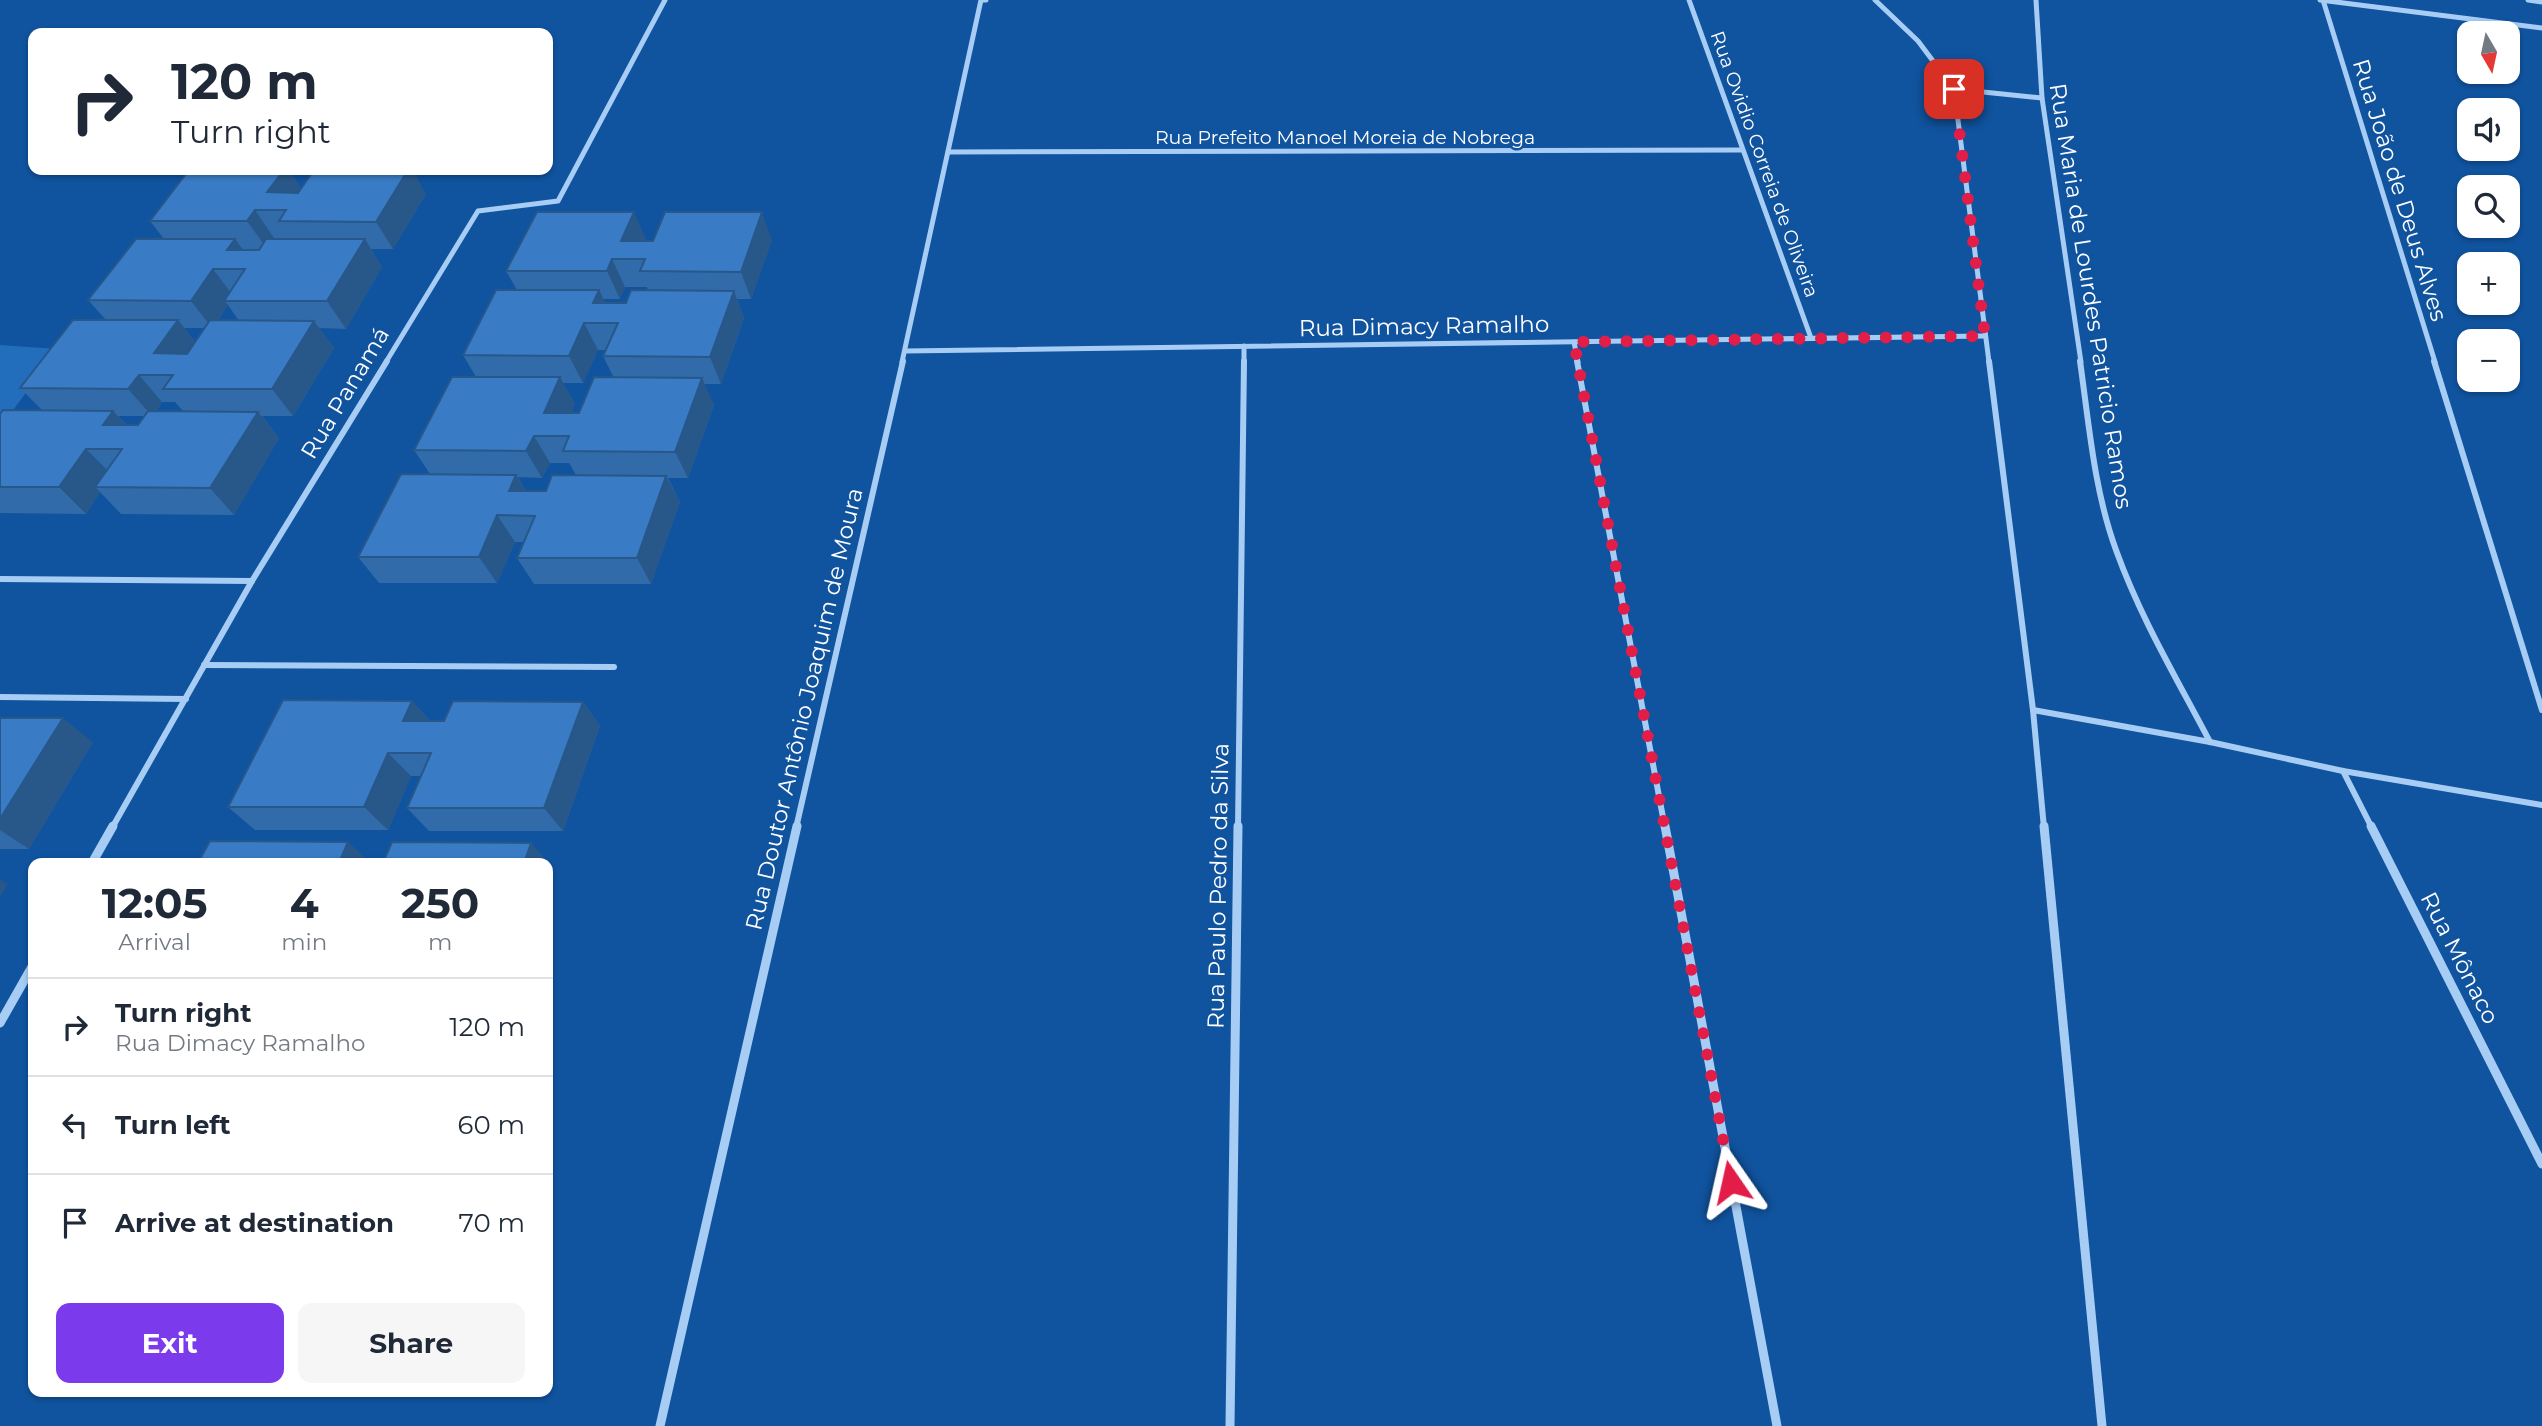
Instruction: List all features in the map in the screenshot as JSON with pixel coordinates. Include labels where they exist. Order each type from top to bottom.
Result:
[{"type":"street","name":"Rua Panamá","points":[[95,858],[252,581],[478,211],[558,201],[666,0]]},
{"type":"street","name":"Rua Doutor Antônio Joaquim de Moura","points":[[660,1426],[983,0]]},
{"type":"street","name":"Rua Ovidio Correia de Oliveira","points":[[1689,0],[1811,338]]},
{"type":"street","points":[[1875,0],[1914,34],[1936,59],[1954,89],[2033,710],[2102,1426]]},
{"type":"street","name":"Rua Maria de Lourdes Patricio Ramos","points":[[2036,0],[2042,98],[2100,496],[2115,548],[2133,593],[2210,742]]},
{"type":"street","points":[[2322,0],[2542,28]]},
{"type":"street","name":"Rua João de Deus Alves","points":[[2322,0],[2542,710]]},
{"type":"street","points":[[2528,0],[2542,2]]},
{"type":"street","points":[[1954,89],[2042,98]]},
{"type":"street","name":"Rua Prefeito Manoel Moreia de Nobrega","points":[[948,152],[1742,150]]},
{"type":"street","name":"Rua Dimacy Ramalho","points":[[905,351],[1985,336]]},
{"type":"street","points":[[1574,342],[1777,1426]]},
{"type":"street","name":"Rua Paulo Pedro da Silva","points":[[1230,1426],[1244,346]]},
{"type":"street","points":[[0,579],[252,581]]},
{"type":"street","points":[[204,665],[614,667]]},
{"type":"street","points":[[0,697],[186,699]]},
{"type":"street","points":[[2033,710],[2210,742],[2343,771],[2542,805]]},
{"type":"street","name":"Rua Mônaco","points":[[2343,771],[2542,1164]]},
{"type":"street","points":[[0,1023],[28,974]]},
{"type":"shaded area","points":[[0,345],[58,349],[0,428]]},
{"type":"building","points":[[185,175],[280,175],[267,192],[298,193],[311,175],[405,175],[376,222],[279,221],[286,210],[255,210],[247,221],[150,221]]},
{"type":"building","points":[[537,212],[634,212],[621,241],[653,241],[665,212],[762,212],[741,272],[640,271],[645,259],[612,259],[607,271],[506,271]]},
{"type":"building","points":[[136,239],[235,239],[227,250],[259,250],[266,239],[365,239],[327,301],[224,301],[245,269],[213,269],[191,301],[88,300]]},
{"type":"building","points":[[496,290],[599,290],[593,303],[626,303],[631,290],[734,291],[710,357],[603,356],[618,323],[584,323],[569,356],[463,355]]},
{"type":"building","points":[[73,320],[178,320],[154,353],[187,354],[210,320],[314,321],[272,389],[163,389],[173,375],[139,375],[128,389],[20,388]]},
{"type":"building","points":[[452,377],[560,377],[544,413],[579,413],[594,377],[702,378],[675,452],[563,451],[569,436],[534,436],[526,451],[414,450]]},
{"type":"building","points":[[3,410],[113,411],[103,425],[138,425],[148,411],[258,412],[210,488],[95,487],[122,449],[86,449],[59,487],[0,487],[0,414]]},
{"type":"building","points":[[401,474],[516,475],[509,491],[546,491],[552,475],[666,476],[637,558],[517,558],[535,516],[497,515],[479,557],[358,557]]},
{"type":"building","points":[[283,700],[412,701],[403,721],[444,721],[453,701],[583,702],[544,808],[407,808],[431,753],[388,753],[364,807],[228,807]]},
{"type":"building","points":[[0,718],[63,718],[0,819]]},
{"type":"building","points":[[210,841],[348,842],[341,858],[201,858]]},
{"type":"building","points":[[392,842],[531,843],[526,858],[385,858]]},
{"type":"route","points":[[1731,1182],[1574,342],[1985,336],[1954,89]]}]
